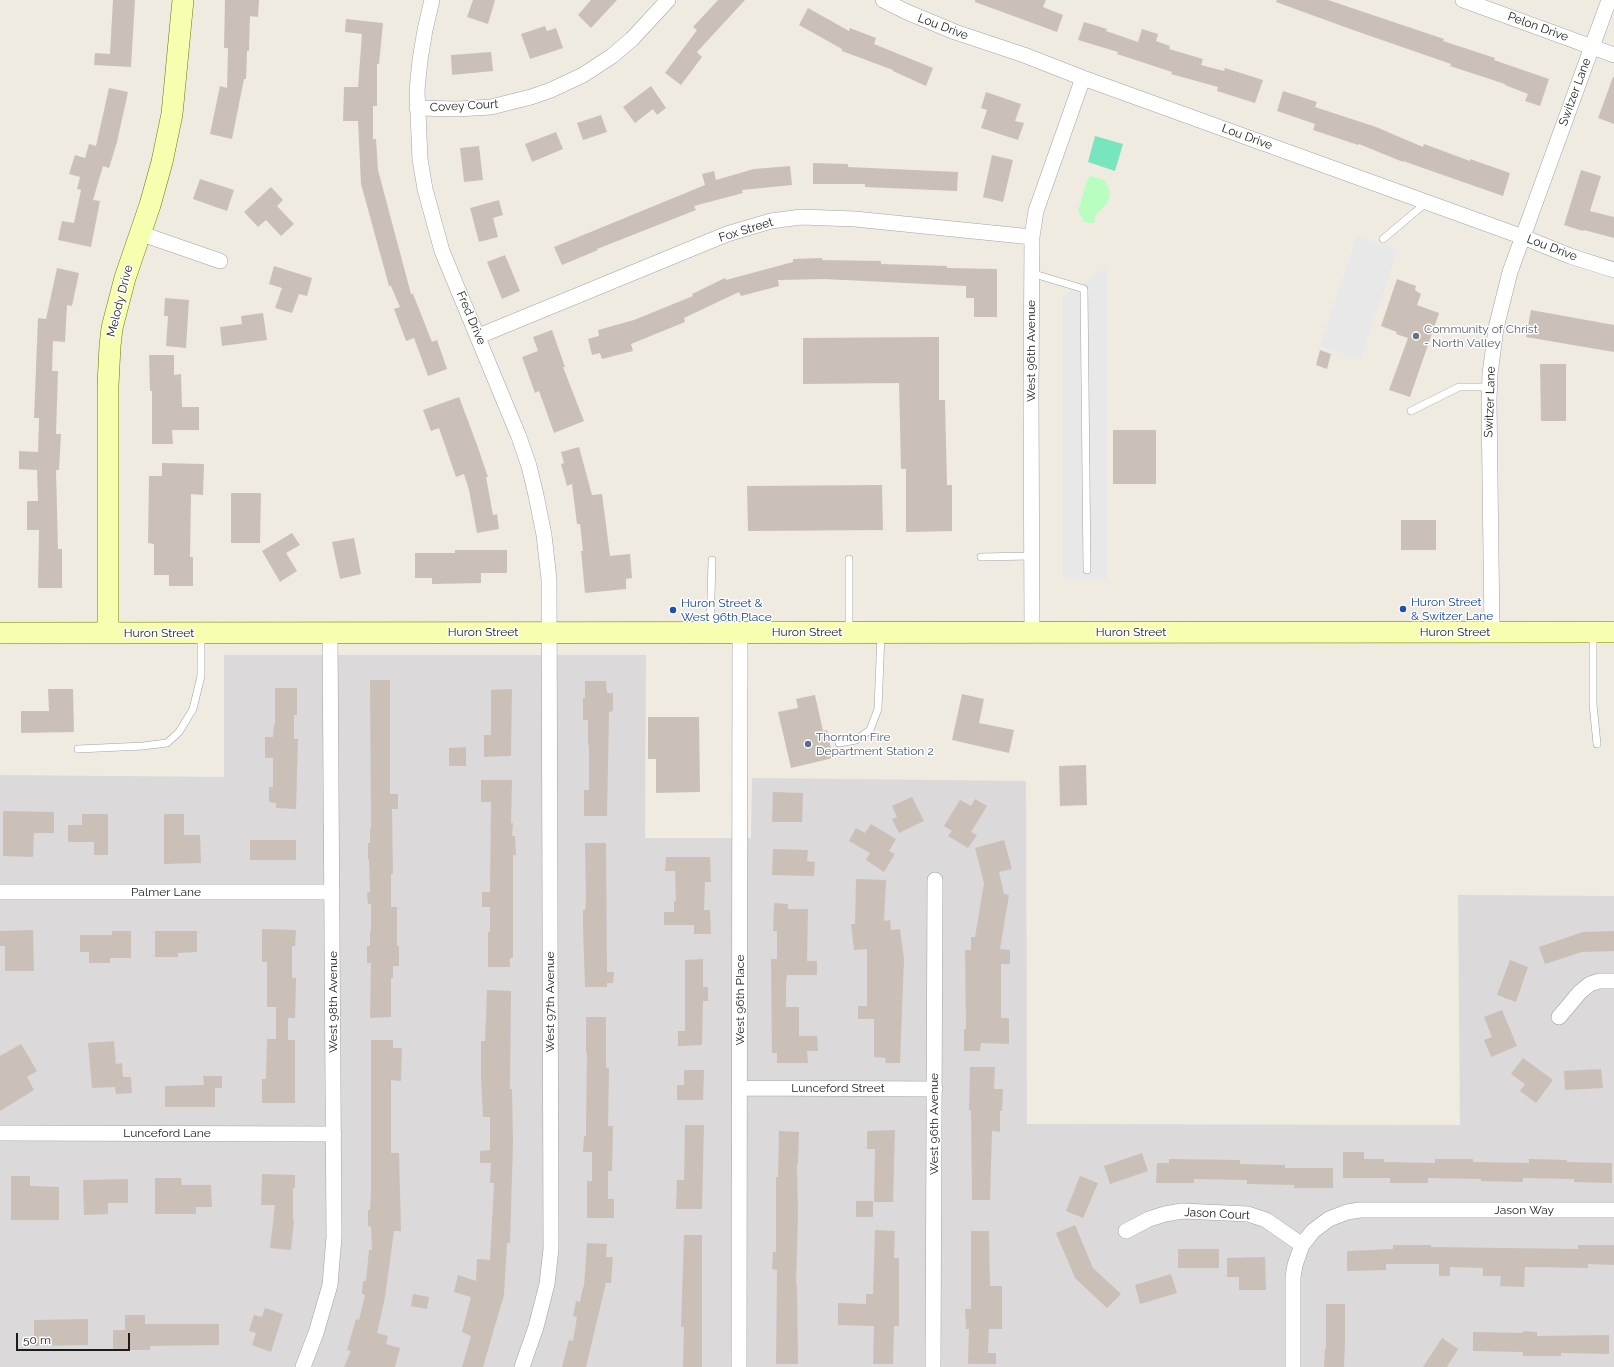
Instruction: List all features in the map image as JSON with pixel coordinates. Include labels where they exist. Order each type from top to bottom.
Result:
[{"type":"main road","name":"Melody Drive","points":[[108,633],[108,385],[112,328],[125,278],[139,233],[150,205],[162,162],[172,114],[183,0]]},
{"type":"main road","name":"Huron Street","points":[[0,633],[1614,632]]},
{"type":"street","name":"Fred Drive","points":[[432,0],[420,60],[417,108],[420,159],[425,189],[442,251],[479,336],[520,437],[536,495],[544,535],[549,579],[549,632]]},
{"type":"street","name":"Covey Court","points":[[417,108],[457,109],[491,107],[531,97],[551,90],[583,75],[612,56],[632,39],[668,0]]},
{"type":"street","name":"Lou Drive","points":[[882,0],[954,32],[1024,55],[1083,78],[1523,237],[1570,256],[1614,270]]},
{"type":"street","name":"Pelon Drive","points":[[1463,0],[1614,55]]},
{"type":"street","name":"Switzer Lane","points":[[1492,632],[1489,464],[1490,387],[1496,328],[1502,300],[1523,237],[1609,0]]},
{"type":"street","name":"West 96th Avenue","points":[[1032,632],[1032,237],[1036,211],[1083,78]]},
{"type":"street","name":"Fox Street","points":[[479,336],[727,234],[771,221],[801,217],[856,219],[1032,237]]},
{"type":"street","points":[[139,233],[220,261]]},
{"type":"street","name":"West 98th Avenue","points":[[303,1367],[316,1333],[330,1285],[334,1256],[330,632]]},
{"type":"street","name":"West 97th Avenue","points":[[522,1367],[536,1327],[545,1291],[551,1249],[549,632]]},
{"type":"street","name":"West 96th Place","points":[[739,1367],[740,632]]},
{"type":"street","name":"West 96th Avenue","points":[[933,1367],[935,880]]},
{"type":"street","name":"Palmer Lane","points":[[0,892],[332,892]]},
{"type":"street","points":[[1559,1017],[1580,992],[1590,984],[1599,981],[1614,981]]},
{"type":"street","name":"Lunceford Street","points":[[740,1088],[935,1089]]},
{"type":"street","name":"Lunceford Lane","points":[[0,1133],[334,1134]]},
{"type":"street","name":"Jason Way","points":[[1302,1245],[1313,1231],[1322,1223],[1347,1212],[1360,1210],[1614,1210]]},
{"type":"street","name":"Jason Court","points":[[1126,1231],[1149,1219],[1182,1211],[1248,1214],[1266,1220],[1302,1245]]},
{"type":"street","points":[[1293,1367],[1293,1277],[1302,1245]]},
{"type":"lane","points":[[1382,238],[1427,202]]},
{"type":"lane","points":[[1031,272],[1084,289],[1087,570]]},
{"type":"lane","points":[[1411,411],[1458,387],[1490,387]]},
{"type":"lane","points":[[981,557],[1031,556]]},
{"type":"lane","points":[[849,558],[849,632]]},
{"type":"lane","points":[[710,632],[712,560]]},
{"type":"lane","points":[[78,750],[167,743],[179,732],[193,709],[202,676],[202,632]]},
{"type":"lane","points":[[839,743],[856,740],[870,730],[873,723],[878,709],[881,632]]},
{"type":"lane","points":[[1593,632],[1593,704],[1597,744]]},
{"type":"shaded area","points":[[1357,236],[1398,250],[1360,360],[1320,346]]},
{"type":"shaded area","points":[[1107,267],[1107,579],[1063,579],[1063,297]]},
{"type":"shaded area","points":[[224,655],[646,655],[645,838],[751,838],[752,778],[1026,781],[1027,1124],[1460,1125],[1458,895],[1614,896],[1614,1367],[0,1367],[0,775],[224,777]]},
{"type":"green space","points":[[1095,136],[1123,144],[1115,171],[1088,162]]},
{"type":"green space","points":[[1090,176],[1105,180],[1110,191],[1107,204],[1095,216],[1094,223],[1084,222],[1078,211],[1087,180]]},
{"type":"building","points":[[113,0],[135,0],[131,67],[94,65],[95,53],[110,54]]},
{"type":"building","points":[[225,0],[259,0],[258,17],[250,16],[249,51],[247,51],[246,79],[244,79],[232,139],[210,134],[220,86],[227,88],[228,48],[224,48]]},
{"type":"building","points":[[473,0],[495,0],[488,24],[467,17]]},
{"type":"building","points":[[591,0],[617,0],[591,28],[578,15]]},
{"type":"building","points":[[718,0],[745,0],[697,52],[702,57],[681,85],[665,73],[697,30],[693,27]]},
{"type":"building","points":[[975,0],[1046,0],[1043,7],[1063,15],[1057,32],[975,2]]},
{"type":"building","points":[[1277,0],[1328,0],[1444,39],[1443,41],[1495,58],[1494,60],[1549,79],[1540,106],[1525,101],[1528,94],[1505,84],[1450,66],[1451,64],[1276,2]]},
{"type":"building","points":[[808,8],[849,31],[850,28],[876,38],[874,44],[933,68],[926,86],[893,70],[842,51],[842,49],[799,25]]},
{"type":"building","points":[[346,19],[383,23],[379,64],[377,64],[377,106],[373,106],[373,139],[376,139],[378,170],[411,294],[413,294],[432,342],[437,340],[447,369],[428,376],[414,338],[406,341],[394,309],[400,307],[391,286],[389,286],[361,184],[358,121],[343,121],[344,87],[358,87],[362,34],[345,32]]},
{"type":"building","points":[[1084,22],[1107,29],[1106,31],[1138,42],[1142,29],[1158,34],[1156,41],[1170,46],[1169,49],[1203,59],[1201,65],[1224,71],[1225,68],[1263,80],[1255,103],[1217,91],[1218,87],[1171,74],[1172,72],[1117,54],[1118,52],[1078,40]]},
{"type":"building","points":[[545,26],[547,31],[556,28],[563,48],[530,59],[521,34]]},
{"type":"building","points":[[491,52],[493,71],[452,75],[451,55]]},
{"type":"building","points":[[1614,77],[1614,124],[1598,118]]},
{"type":"building","points":[[651,86],[666,108],[657,115],[653,109],[635,123],[623,107]]},
{"type":"building","points":[[109,88],[128,92],[117,142],[109,168],[103,166],[93,200],[100,201],[91,247],[58,240],[62,221],[74,223],[81,190],[77,189],[80,177],[69,174],[75,155],[85,158],[89,144],[96,146]]},
{"type":"building","points":[[1283,91],[1317,102],[1315,107],[1376,127],[1423,147],[1424,144],[1470,161],[1470,159],[1510,173],[1503,196],[1403,162],[1359,144],[1358,145],[1313,130],[1315,124],[1277,111]]},
{"type":"building","points":[[986,92],[1021,104],[1015,121],[1024,123],[1018,140],[981,128],[987,110],[981,108]]},
{"type":"building","points":[[601,115],[607,132],[583,140],[577,123]]},
{"type":"building","points":[[556,132],[563,149],[532,162],[525,144]]},
{"type":"building","points":[[479,146],[483,180],[464,182],[460,148]]},
{"type":"building","points":[[992,155],[1013,160],[1003,202],[983,197]]},
{"type":"building","points":[[813,163],[848,164],[848,167],[958,172],[957,191],[865,187],[865,184],[813,184]]},
{"type":"building","points":[[790,166],[792,185],[742,190],[743,193],[694,206],[696,210],[597,249],[598,250],[562,265],[554,247],[705,185],[702,174],[714,171],[716,180],[754,169]]},
{"type":"building","points":[[1581,170],[1601,176],[1590,211],[1614,217],[1614,238],[1564,225]]},
{"type":"building","points":[[200,179],[234,190],[227,211],[193,199]]},
{"type":"building","points":[[271,187],[283,200],[277,206],[294,224],[281,236],[266,220],[258,227],[244,212]]},
{"type":"building","points":[[499,200],[503,215],[493,218],[498,237],[479,242],[470,208]]},
{"type":"building","points":[[505,255],[520,291],[502,299],[487,262]]},
{"type":"building","points":[[822,258],[822,260],[881,261],[881,264],[997,269],[997,317],[974,317],[974,298],[966,298],[966,286],[824,279],[778,280],[779,286],[741,296],[739,292],[684,318],[685,322],[631,344],[633,351],[602,359],[600,353],[592,355],[588,339],[599,336],[598,330],[634,320],[693,296],[692,294],[725,278],[726,280],[793,262],[793,259]]},
{"type":"building","points":[[274,266],[312,278],[307,296],[299,294],[292,313],[275,308],[282,288],[269,284]]},
{"type":"building","points":[[57,268],[79,273],[72,306],[67,305],[65,342],[53,341],[52,371],[58,371],[56,434],[61,434],[59,470],[56,470],[58,549],[62,549],[62,588],[38,588],[39,530],[27,530],[27,501],[38,501],[37,470],[19,469],[19,451],[38,452],[39,418],[34,418],[38,318],[46,319]]},
{"type":"building","name":"Community of Christ - North Valley","points":[[1397,279],[1416,286],[1415,290],[1421,294],[1417,305],[1439,313],[1410,397],[1389,390],[1408,338],[1396,334],[1397,332],[1381,326]]},
{"type":"building","points":[[165,298],[189,300],[186,348],[166,346],[168,316],[164,316]]},
{"type":"building","points":[[1531,310],[1614,325],[1614,352],[1526,337]]},
{"type":"building","points":[[263,313],[267,340],[222,346],[220,327],[242,324],[241,316]]},
{"type":"building","points":[[552,330],[565,367],[563,367],[584,421],[554,433],[539,391],[535,393],[522,357],[538,351],[533,337]]},
{"type":"building","points":[[939,337],[939,400],[945,400],[947,485],[952,485],[952,531],[906,532],[906,469],[901,469],[899,383],[803,384],[803,338]]},
{"type":"building","points":[[1320,350],[1331,354],[1327,369],[1316,365]]},
{"type":"building","points":[[149,355],[174,355],[174,375],[181,374],[182,407],[199,407],[199,430],[172,430],[173,444],[152,444],[152,391],[150,391]]},
{"type":"building","points":[[1540,364],[1566,364],[1566,421],[1541,421]]},
{"type":"building","points":[[459,397],[488,477],[486,477],[493,515],[497,514],[499,529],[477,533],[469,490],[464,474],[456,477],[439,428],[431,431],[423,410]]},
{"type":"building","points":[[1113,430],[1156,430],[1156,484],[1113,484]]},
{"type":"building","points":[[579,447],[592,495],[602,494],[610,556],[630,554],[632,578],[626,579],[626,589],[585,593],[580,524],[577,524],[572,484],[567,486],[561,464],[564,463],[561,452]]},
{"type":"building","points":[[162,463],[204,464],[203,495],[191,494],[190,557],[193,557],[193,586],[169,586],[169,575],[154,575],[154,544],[148,543],[149,476],[162,476]]},
{"type":"building","points":[[882,485],[883,530],[748,531],[747,486]]},
{"type":"building","points":[[231,493],[261,493],[260,543],[231,543]]},
{"type":"building","points":[[1401,520],[1436,520],[1436,550],[1401,550]]},
{"type":"building","points":[[292,533],[300,545],[286,553],[297,571],[280,582],[262,551]]},
{"type":"building","points":[[354,538],[361,574],[340,579],[332,542]]},
{"type":"building","points":[[455,550],[507,550],[507,573],[481,573],[481,583],[432,584],[432,578],[415,578],[415,553],[455,553]]},
{"type":"building","points":[[370,680],[390,680],[390,794],[398,794],[398,809],[392,809],[393,874],[391,874],[391,907],[397,907],[397,946],[399,946],[399,966],[393,966],[393,978],[391,978],[391,1017],[370,1018],[371,963],[367,963],[367,946],[370,946],[371,904],[368,904],[367,893],[370,892],[368,843],[370,843],[371,828]]},
{"type":"building","points":[[585,681],[606,681],[607,693],[613,693],[613,711],[609,712],[607,816],[584,816],[584,790],[589,790],[588,720],[583,720]]},
{"type":"building","points":[[275,688],[297,688],[297,715],[294,715],[294,739],[298,739],[296,809],[276,808],[276,803],[269,802],[269,787],[273,787],[273,758],[265,758],[265,737],[273,737],[275,724]]},
{"type":"building","points":[[48,689],[73,689],[74,732],[21,733],[21,711],[49,711]]},
{"type":"building","points":[[512,689],[511,756],[484,757],[484,735],[491,735],[491,690]]},
{"type":"building","points":[[962,694],[984,699],[979,723],[1014,730],[1009,753],[952,740]]},
{"type":"building","name":"Thornton Fire Department Station 2","points":[[815,695],[823,731],[827,730],[833,758],[791,768],[778,712],[798,708],[796,699]]},
{"type":"building","points":[[648,717],[699,717],[700,792],[656,793],[656,759],[648,759]]},
{"type":"building","points":[[466,747],[466,766],[449,766],[449,748]]},
{"type":"building","points":[[1086,765],[1087,805],[1060,806],[1059,766]]},
{"type":"building","points":[[481,780],[512,780],[511,823],[513,823],[512,836],[515,836],[516,855],[513,855],[513,958],[510,958],[510,967],[488,967],[490,907],[482,907],[482,892],[490,892],[491,802],[481,802]]},
{"type":"building","points":[[773,792],[803,793],[802,822],[772,822]]},
{"type":"building","points":[[912,797],[924,821],[899,833],[892,819],[897,817],[892,806]]},
{"type":"building","points":[[975,799],[987,806],[971,832],[977,835],[968,848],[948,836],[952,831],[944,826],[960,800],[971,806]]},
{"type":"building","points":[[3,811],[54,812],[54,833],[34,833],[33,857],[3,856]]},
{"type":"building","points":[[82,814],[108,814],[108,855],[94,855],[94,842],[68,842],[68,825],[82,825]]},
{"type":"building","points":[[164,814],[184,814],[184,835],[200,835],[201,863],[164,864]]},
{"type":"building","points":[[871,824],[896,839],[889,851],[895,854],[884,872],[866,860],[870,853],[849,841],[856,828],[865,833]]},
{"type":"building","points":[[250,840],[296,840],[296,860],[250,860]]},
{"type":"building","points":[[1004,840],[1012,869],[999,872],[1004,894],[1009,895],[1000,949],[1010,950],[1010,964],[1001,964],[1001,1018],[1009,1018],[1009,1044],[981,1043],[980,1051],[964,1051],[964,1029],[966,1029],[965,950],[971,950],[971,937],[975,937],[984,883],[975,848]]},
{"type":"building","points":[[585,843],[606,843],[607,972],[614,972],[613,983],[607,983],[607,987],[585,987],[583,910],[585,910],[586,902]]},
{"type":"building","points":[[773,849],[808,850],[807,861],[815,862],[814,876],[772,875]]},
{"type":"building","points":[[666,857],[710,857],[711,882],[705,882],[704,910],[710,910],[711,934],[694,934],[694,925],[664,925],[664,912],[674,912],[674,901],[676,901],[675,871],[665,871]]},
{"type":"building","points":[[856,879],[886,880],[884,921],[890,920],[891,930],[900,929],[904,959],[900,1063],[885,1063],[886,1058],[874,1057],[874,1019],[858,1019],[858,1006],[867,1006],[867,949],[854,950],[851,924],[855,924]]},
{"type":"building","points":[[774,903],[788,904],[788,909],[808,909],[807,961],[817,961],[817,975],[787,975],[786,1007],[799,1007],[799,1036],[817,1036],[818,1051],[807,1051],[808,1063],[777,1063],[777,1053],[772,1053],[771,959],[777,959],[777,931],[773,931]]},
{"type":"building","points":[[262,929],[296,930],[295,946],[292,946],[292,978],[296,978],[295,1018],[288,1018],[288,1040],[295,1040],[295,1103],[262,1103],[262,1079],[266,1079],[267,1039],[276,1039],[276,1007],[267,1007],[267,962],[262,962]]},
{"type":"building","points":[[33,930],[34,971],[5,971],[5,946],[0,946],[0,931]]},
{"type":"building","points":[[112,931],[131,931],[131,958],[110,958],[110,963],[89,963],[89,952],[80,952],[80,935],[112,935]]},
{"type":"building","points":[[155,931],[197,931],[197,952],[178,953],[178,957],[155,957]]},
{"type":"building","points":[[1614,931],[1614,951],[1582,952],[1545,964],[1539,947],[1583,932]]},
{"type":"building","points":[[703,959],[703,987],[708,987],[708,1001],[703,1001],[702,1045],[678,1046],[678,1031],[685,1031],[685,960]]},
{"type":"building","points":[[1510,960],[1528,967],[1516,1002],[1497,995]]},
{"type":"building","points":[[487,990],[511,991],[510,1089],[512,1089],[513,1142],[510,1243],[507,1243],[504,1295],[483,1367],[462,1367],[471,1336],[462,1332],[471,1297],[454,1292],[458,1275],[476,1281],[477,1259],[490,1260],[494,1183],[490,1183],[491,1163],[480,1163],[480,1151],[490,1150],[490,1117],[483,1117],[481,1078],[481,1041],[485,1041]]},
{"type":"building","points":[[1502,1010],[1517,1046],[1491,1057],[1484,1040],[1492,1037],[1484,1017]]},
{"type":"building","points":[[586,1017],[606,1017],[606,1068],[609,1068],[608,1126],[613,1126],[612,1171],[608,1171],[608,1199],[614,1199],[614,1218],[587,1218],[587,1181],[592,1181],[592,1152],[583,1152],[584,1136],[586,1136]]},
{"type":"building","points":[[371,1040],[393,1040],[393,1048],[402,1048],[401,1081],[391,1080],[391,1153],[399,1153],[401,1231],[394,1231],[385,1297],[377,1333],[388,1336],[386,1344],[400,1348],[395,1367],[344,1367],[351,1351],[347,1350],[356,1319],[359,1320],[365,1295],[362,1294],[363,1281],[366,1281],[369,1250],[372,1250],[371,1227],[368,1226],[368,1210],[370,1210],[371,1193]]},
{"type":"building","points":[[114,1041],[116,1064],[122,1063],[123,1077],[131,1077],[132,1093],[116,1094],[115,1087],[92,1088],[88,1043]]},
{"type":"building","points":[[21,1044],[37,1071],[27,1077],[34,1090],[0,1111],[0,1056]]},
{"type":"building","points":[[1523,1058],[1553,1080],[1536,1103],[1520,1091],[1525,1084],[1511,1074]]},
{"type":"building","points":[[970,1067],[995,1067],[994,1089],[1003,1089],[1002,1111],[1000,1111],[1000,1132],[992,1131],[990,1200],[972,1200],[971,1111],[969,1110]]},
{"type":"building","points":[[1601,1069],[1603,1088],[1565,1090],[1564,1071]]},
{"type":"building","points":[[684,1070],[704,1070],[703,1100],[677,1100],[677,1085],[684,1085]]},
{"type":"building","points":[[203,1076],[222,1076],[222,1088],[215,1088],[215,1107],[165,1107],[165,1086],[204,1085]]},
{"type":"building","points":[[685,1125],[704,1125],[702,1209],[676,1209],[677,1180],[684,1180]]},
{"type":"building","points":[[895,1130],[893,1202],[874,1202],[875,1149],[867,1149],[867,1131]]},
{"type":"building","points":[[779,1131],[799,1132],[797,1164],[798,1216],[796,1285],[798,1364],[776,1364],[777,1270],[772,1269],[773,1252],[776,1252],[776,1177],[778,1177]]},
{"type":"building","points":[[1343,1152],[1364,1152],[1364,1159],[1384,1159],[1384,1162],[1435,1163],[1435,1159],[1473,1159],[1473,1162],[1529,1163],[1529,1159],[1612,1163],[1612,1183],[1574,1182],[1574,1179],[1523,1178],[1523,1182],[1481,1181],[1481,1179],[1428,1178],[1428,1183],[1390,1183],[1390,1178],[1343,1178]]},
{"type":"building","points":[[1142,1153],[1148,1171],[1110,1184],[1104,1166]]},
{"type":"building","points":[[1169,1159],[1240,1160],[1240,1164],[1285,1165],[1285,1168],[1333,1168],[1333,1188],[1294,1188],[1294,1185],[1247,1184],[1247,1180],[1194,1179],[1194,1183],[1156,1183],[1157,1163],[1169,1163]]},
{"type":"building","points":[[262,1174],[295,1175],[295,1188],[293,1188],[294,1220],[291,1250],[270,1248],[275,1205],[261,1205]]},
{"type":"building","points":[[11,1176],[30,1176],[30,1186],[59,1187],[59,1220],[11,1220]]},
{"type":"building","points":[[1080,1176],[1098,1183],[1083,1218],[1066,1211]]},
{"type":"building","points":[[155,1178],[181,1178],[182,1185],[211,1185],[212,1207],[196,1207],[196,1214],[155,1214]]},
{"type":"building","points":[[128,1179],[128,1203],[108,1203],[108,1214],[84,1215],[83,1180]]},
{"type":"building","points":[[856,1201],[873,1201],[873,1217],[856,1217]]},
{"type":"building","points":[[1075,1225],[1093,1268],[1121,1294],[1107,1308],[1075,1278],[1056,1233]]},
{"type":"building","points":[[875,1230],[895,1231],[894,1258],[899,1258],[899,1326],[894,1326],[893,1364],[873,1364],[874,1326],[838,1325],[838,1303],[866,1304],[866,1294],[873,1294]]},
{"type":"building","points":[[971,1231],[989,1231],[990,1286],[1002,1286],[1002,1329],[989,1329],[988,1353],[996,1353],[996,1364],[968,1364],[969,1329],[966,1329],[965,1309],[971,1309]]},
{"type":"building","points":[[684,1235],[702,1235],[702,1367],[683,1367],[684,1327],[681,1327]]},
{"type":"building","points":[[587,1243],[607,1244],[606,1257],[613,1257],[611,1283],[606,1283],[586,1367],[562,1367],[569,1340],[573,1341],[577,1317],[573,1316],[576,1301],[580,1302],[584,1287]]},
{"type":"building","points":[[1393,1245],[1578,1249],[1578,1245],[1614,1245],[1614,1265],[1588,1264],[1588,1268],[1525,1267],[1524,1287],[1500,1286],[1501,1276],[1483,1276],[1483,1268],[1450,1267],[1450,1276],[1439,1276],[1439,1264],[1386,1264],[1386,1270],[1347,1271],[1347,1251],[1393,1249]]},
{"type":"building","points":[[1178,1249],[1219,1249],[1219,1268],[1178,1268]]},
{"type":"building","points":[[1265,1257],[1266,1290],[1239,1290],[1239,1277],[1227,1277],[1227,1258]]},
{"type":"building","points":[[1171,1274],[1177,1293],[1140,1304],[1135,1285]]},
{"type":"building","points":[[413,1294],[429,1297],[427,1309],[411,1306]]},
{"type":"building","points":[[1326,1304],[1345,1304],[1344,1367],[1324,1367],[1326,1349]]},
{"type":"building","points":[[265,1308],[283,1314],[271,1352],[252,1345],[256,1333],[249,1331],[254,1315],[262,1317]]},
{"type":"building","points":[[125,1315],[145,1315],[145,1324],[219,1324],[219,1345],[150,1346],[150,1350],[113,1350],[113,1330],[125,1330]]},
{"type":"building","points":[[88,1319],[88,1345],[34,1346],[34,1320]]},
{"type":"building","points":[[1523,1331],[1537,1332],[1537,1336],[1609,1335],[1609,1354],[1561,1353],[1561,1356],[1523,1356],[1523,1352],[1473,1351],[1473,1332],[1523,1333]]},
{"type":"building","points":[[1442,1338],[1458,1349],[1447,1367],[1423,1367]]},
{"type":"place","name":"Community of Christ - North Valley","points":[[1416,336]]},
{"type":"place","name":"Huron Street & Switzer Lane","points":[[1403,609]]},
{"type":"place","name":"Huron Street & West 96th Place","points":[[673,610]]},
{"type":"place","name":"Thornton Fire Department Station 2","points":[[808,744]]}]
